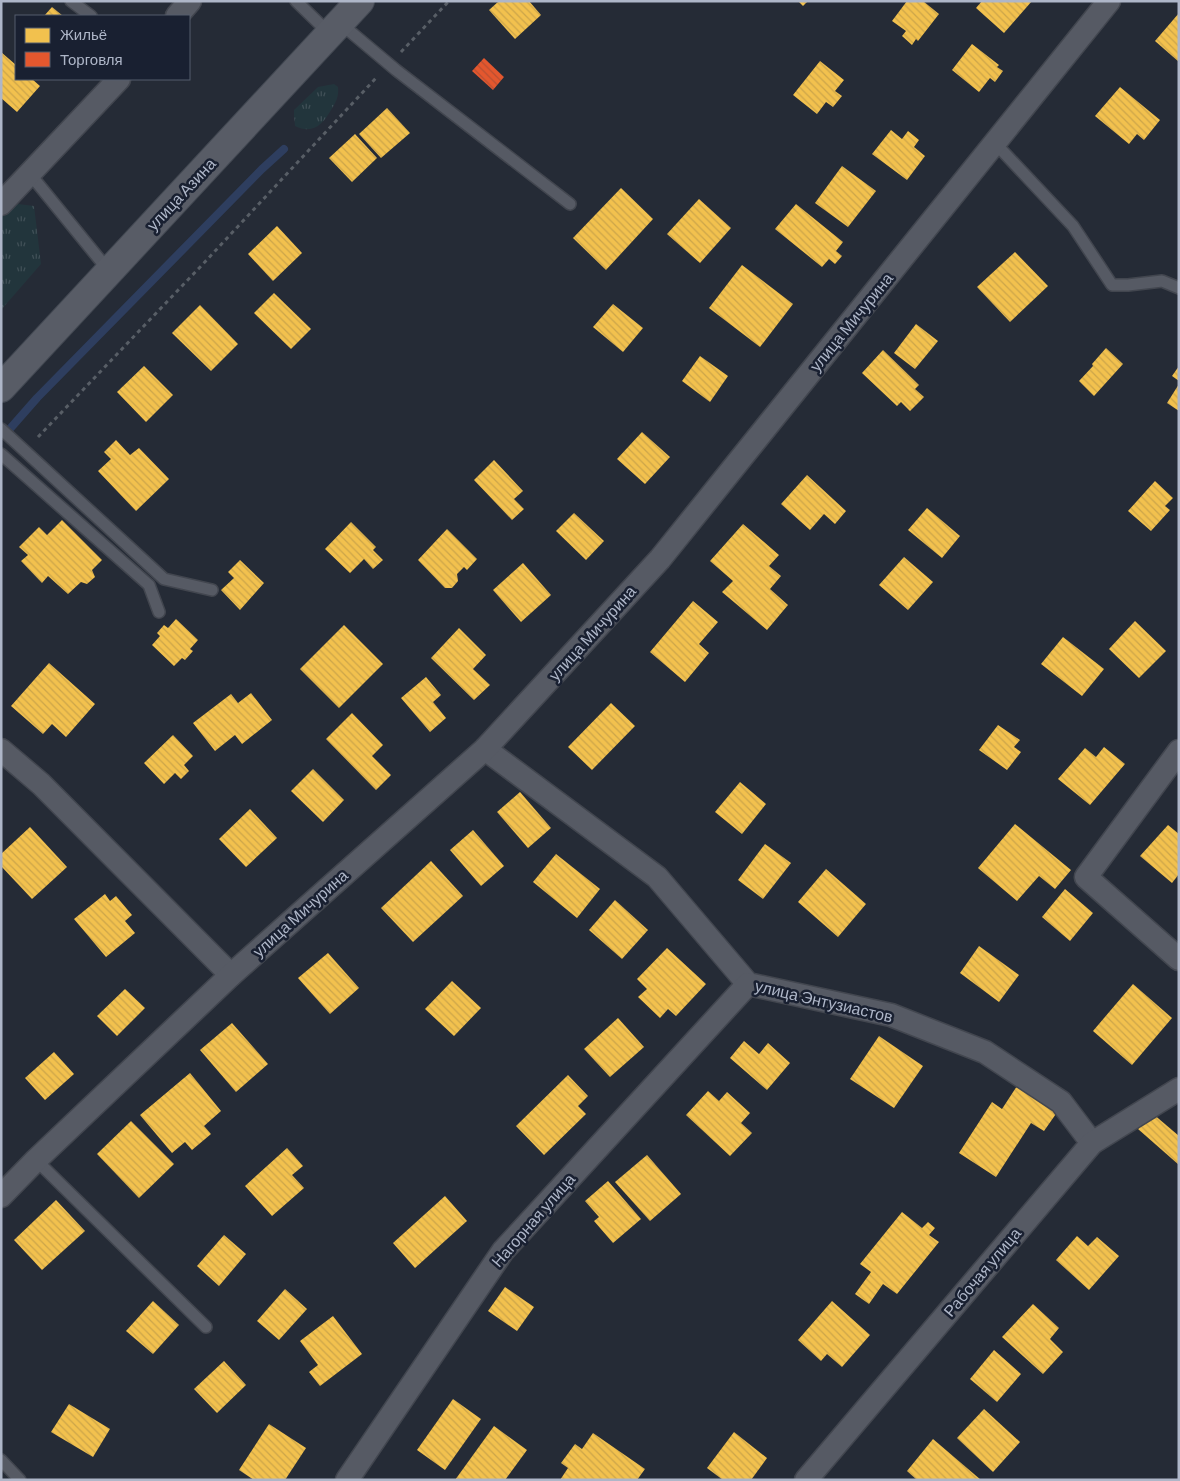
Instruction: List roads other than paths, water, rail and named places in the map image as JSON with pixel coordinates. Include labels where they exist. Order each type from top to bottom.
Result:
[{"type":"main road","name":"улица Азина","points":[[1,388],[360,1]]},
{"type":"street","points":[[178,15],[190,1]]},
{"type":"street","name":"улица Мичурина","points":[[1,1196],[36,1160],[231,975],[485,750],[660,559],[1109,1]]},
{"type":"street","points":[[1,204],[118,80]]},
{"type":"street","points":[[1,750],[41,784],[231,975]]},
{"type":"street","name":"улица Энтузиастов","points":[[485,750],[657,877],[748,984],[892,1015],[985,1052],[1061,1102],[1092,1143]]},
{"type":"street","points":[[1179,751],[1086,877],[1179,959]]},
{"type":"street","name":"Нагорная улица","points":[[347,1480],[503,1251],[748,984]]},
{"type":"street","name":"Рабочая улица","points":[[806,1480],[1092,1143],[1179,1089]]},
{"type":"lane","points":[[71,1],[90,15]]},
{"type":"lane","points":[[296,1],[390,64],[570,204]]},
{"type":"lane","points":[[995,143],[1073,226],[1112,285],[1162,281],[1179,288]]},
{"type":"lane","points":[[30,174],[109,271]]},
{"type":"lane","points":[[1,429],[164,579],[212,590]]},
{"type":"lane","points":[[1,454],[149,585],[159,612]]},
{"type":"lane","points":[[36,1160],[206,1327]]},
{"type":"lane","points":[[1,1460],[20,1480]]},
{"type":"waterway","points":[[8,431],[37,398],[262,169],[284,149]]}]
